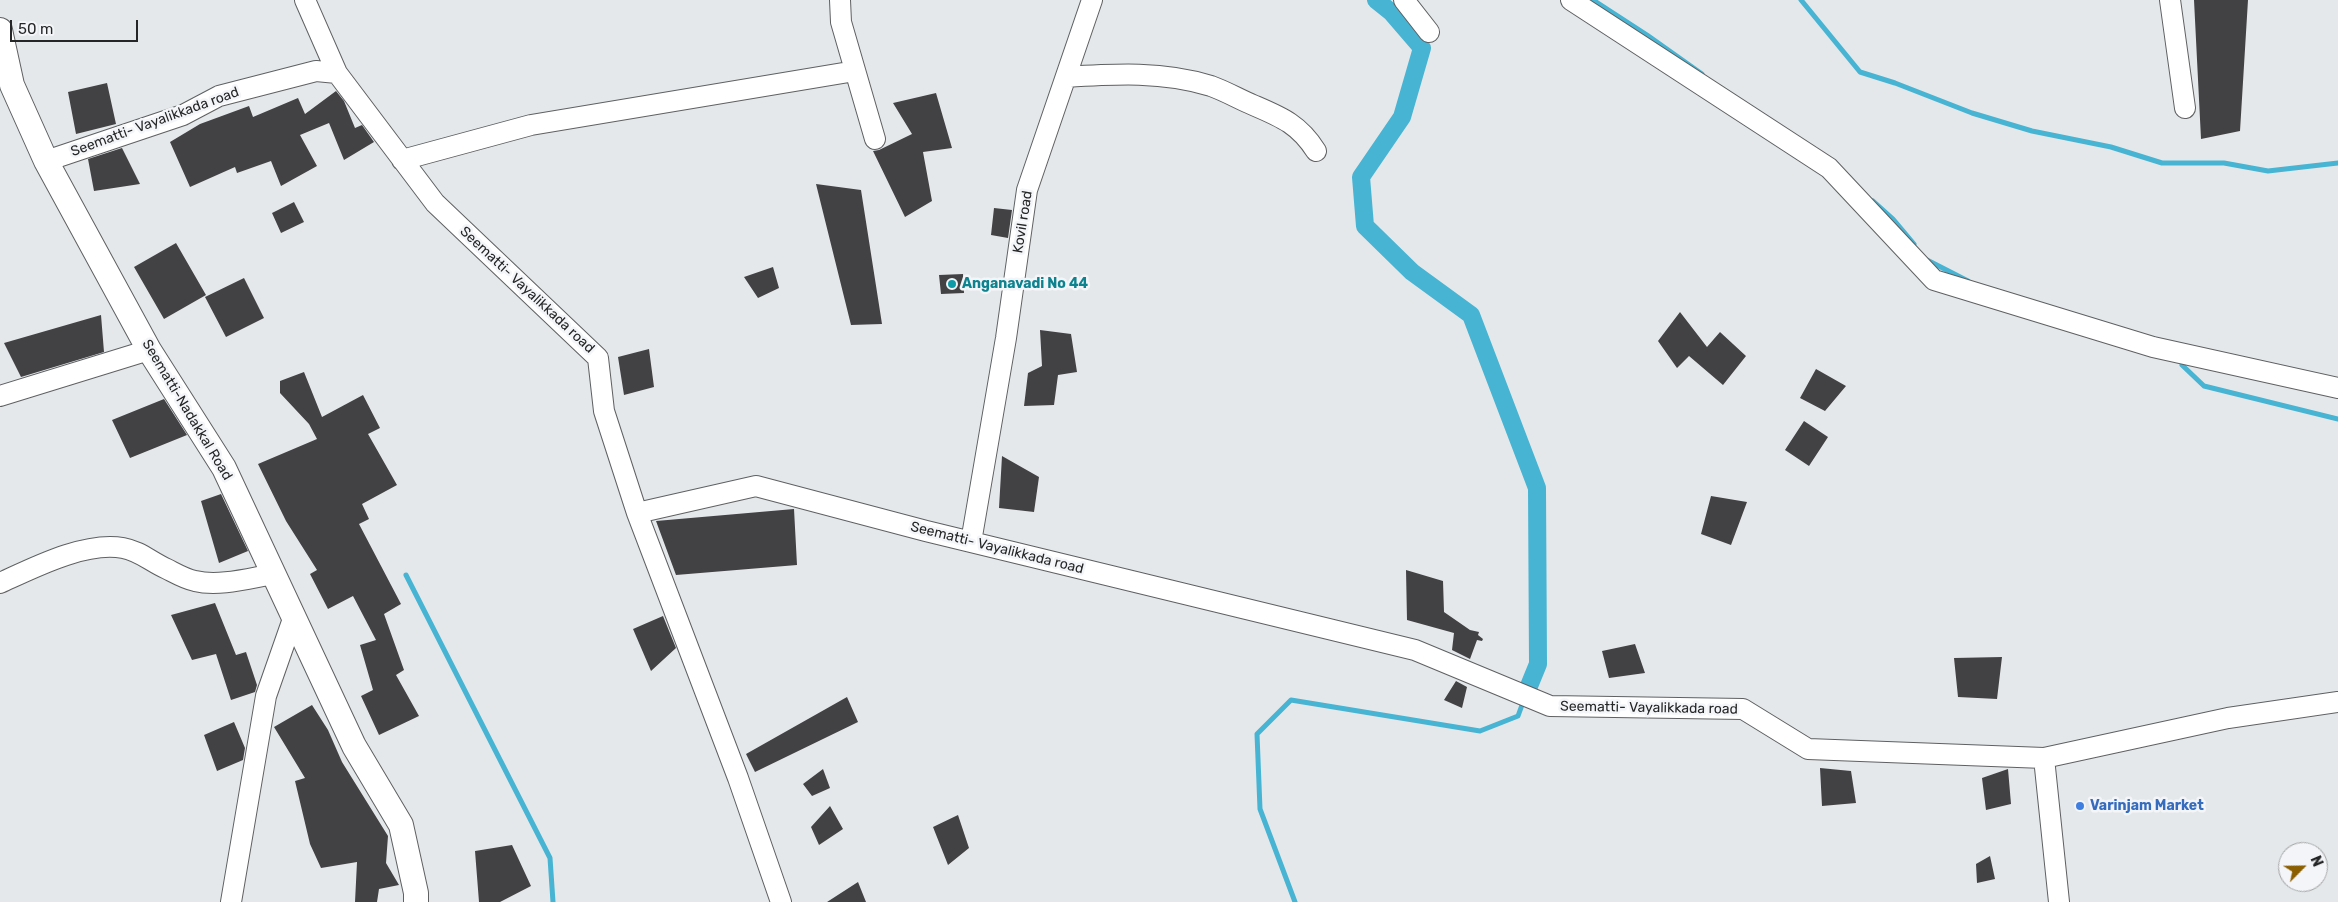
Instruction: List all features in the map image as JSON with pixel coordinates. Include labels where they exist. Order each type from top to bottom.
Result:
[{"type":"street","points":[[305,0],[338,73]]},
{"type":"street","points":[[840,0],[841,22],[875,139]]},
{"type":"street","name":"Kovil road","points":[[971,542],[1006,338],[1027,190],[1092,0]]},
{"type":"street","points":[[1404,0],[1429,32]]},
{"type":"street","points":[[1571,0],[1829,168],[1934,280],[2152,347],[2338,388]]},
{"type":"street","points":[[2170,0],[2185,108]]},
{"type":"street","name":"Seematti-Nadakkal Road","points":[[0,30],[12,85],[46,161],[149,350],[224,468],[354,746],[401,825],[416,893],[416,902]]},
{"type":"street","name":"Seematti- Vayalikkada road","points":[[46,161],[183,115],[220,96],[316,71],[338,73],[435,203],[598,358],[604,411],[637,513],[756,486],[971,542],[1415,650],[1550,706],[1743,709],[1808,749],[2044,758],[2228,718],[2338,702]]},
{"type":"street","points":[[402,160],[531,125],[855,71]]},
{"type":"street","points":[[1066,77],[1122,73],[1164,75],[1211,86],[1294,124],[1307,136],[1316,151]]},
{"type":"street","points":[[0,396],[149,350]]},
{"type":"street","points":[[637,513],[738,778],[781,902]]},
{"type":"street","points":[[0,583],[58,557],[93,549],[121,547],[140,553],[165,569],[195,581],[222,582],[274,574]]},
{"type":"street","points":[[231,902],[266,696],[294,616]]},
{"type":"street","points":[[2044,758],[2059,902]]},
{"type":"building","points":[[2194,0],[2248,0],[2240,131],[2201,139]]},
{"type":"building","points":[[107,83],[116,124],[76,134],[68,92]]},
{"type":"building","points":[[336,91],[344,101],[355,128],[362,125],[374,142],[344,160],[329,123],[300,135],[317,166],[281,186],[271,161],[237,173],[235,167],[190,187],[170,142],[200,124],[249,106],[253,117],[298,98],[305,114]]},
{"type":"building","points":[[936,93],[952,148],[923,152],[932,201],[905,217],[873,151],[912,134],[893,103]]},
{"type":"building","points":[[122,148],[140,184],[94,191],[88,159]]},
{"type":"building","points":[[816,184],[861,190],[882,324],[851,325]]},
{"type":"building","points":[[294,202],[304,222],[281,233],[272,213]]},
{"type":"building","points":[[994,208],[1012,210],[1008,238],[991,235]]},
{"type":"building","points":[[176,243],[206,295],[164,319],[134,267]]},
{"type":"building","points":[[773,267],[779,288],[758,298],[744,277]]},
{"type":"building","name":"Anganavadi No 44","points":[[963,274],[964,293],[941,294],[939,275]]},
{"type":"building","points":[[244,278],[264,318],[226,337],[205,297]]},
{"type":"building","points":[[1680,312],[1707,347],[1720,332],[1746,356],[1723,385],[1689,356],[1677,368],[1658,341]]},
{"type":"building","points":[[101,315],[104,352],[21,377],[4,343]]},
{"type":"building","points":[[1040,330],[1071,334],[1077,372],[1058,375],[1054,405],[1024,406],[1028,373],[1042,366]]},
{"type":"building","points":[[649,349],[654,387],[624,395],[618,357]]},
{"type":"building","points":[[1816,369],[1846,386],[1825,411],[1800,398]]},
{"type":"building","points":[[304,372],[322,417],[363,395],[380,428],[368,434],[397,485],[362,504],[369,519],[359,524],[401,604],[384,614],[404,670],[396,675],[419,716],[379,735],[361,696],[373,690],[360,645],[376,640],[353,596],[328,609],[310,574],[317,570],[286,521],[258,464],[317,439],[309,424],[280,393],[280,381]]},
{"type":"building","points":[[164,399],[187,435],[130,458],[112,420]]},
{"type":"building","points":[[1804,421],[1828,437],[1809,466],[1785,450]]},
{"type":"building","points":[[1002,456],[1039,477],[1034,512],[999,508]]},
{"type":"building","points":[[221,494],[248,551],[219,563],[201,501]]},
{"type":"building","points":[[1711,496],[1747,502],[1731,545],[1701,534]]},
{"type":"building","points":[[794,509],[797,565],[676,575],[656,521]]},
{"type":"building","points":[[1406,570],[1443,581],[1444,612],[1470,630],[1479,632],[1478,635],[1483,639],[1482,641],[1477,640],[1470,659],[1452,650],[1454,633],[1407,620]]},
{"type":"building","points":[[215,603],[236,655],[246,652],[257,685],[255,692],[231,700],[216,654],[192,660],[171,615]]},
{"type":"building","points":[[663,616],[676,648],[651,671],[633,629]]},
{"type":"building","points":[[1635,644],[1645,673],[1609,678],[1602,651]]},
{"type":"building","points":[[2002,657],[1997,699],[1958,697],[1954,658]]},
{"type":"building","points":[[1456,681],[1467,687],[1462,708],[1444,700]]},
{"type":"building","points":[[847,697],[858,722],[755,772],[746,754]]},
{"type":"building","points":[[312,705],[328,730],[342,762],[388,836],[386,863],[399,885],[379,889],[377,902],[355,902],[357,862],[321,868],[310,844],[295,781],[305,778],[274,727]]},
{"type":"building","points":[[234,722],[245,748],[243,760],[217,771],[204,735]]},
{"type":"building","points":[[1820,768],[1851,771],[1856,803],[1822,806]]},
{"type":"building","points":[[823,769],[830,788],[812,796],[803,784]]},
{"type":"building","points":[[2008,769],[2011,804],[1986,810],[1982,778]]},
{"type":"building","points":[[830,806],[843,829],[819,845],[811,827]]},
{"type":"building","points":[[958,815],[969,848],[948,865],[933,827]]},
{"type":"building","points":[[512,845],[531,886],[500,902],[479,902],[475,851]]},
{"type":"building","points":[[1990,856],[1995,879],[1977,883],[1976,864]]},
{"type":"building","points":[[858,882],[866,902],[827,902]]},
{"type":"waterway","points":[[1376,0],[1391,12],[1422,48],[1402,117],[1361,177],[1365,226],[1412,272],[1471,315],[1537,488],[1538,664],[1529,686]]},
{"type":"waterway","points":[[1593,0],[1702,74]]},
{"type":"waterway","points":[[1801,0],[1860,72],[1895,83],[1972,113],[2032,131],[2111,147],[2162,163],[2224,163],[2268,171],[2338,163]]},
{"type":"waterway","points":[[1873,201],[1893,219],[1914,244]]},
{"type":"waterway","points":[[1927,260],[1968,281]]},
{"type":"waterway","points":[[2182,365],[2204,386],[2338,419]]},
{"type":"waterway","points":[[406,575],[550,858],[553,902]]},
{"type":"waterway","points":[[1295,902],[1260,809],[1257,734],[1291,700],[1480,731],[1518,716],[1522,705]]},
{"type":"place","name":"Anganavadi No 44","points":[[952,284]]},
{"type":"place","name":"Varinjam Market","points":[[2080,806]]}]
